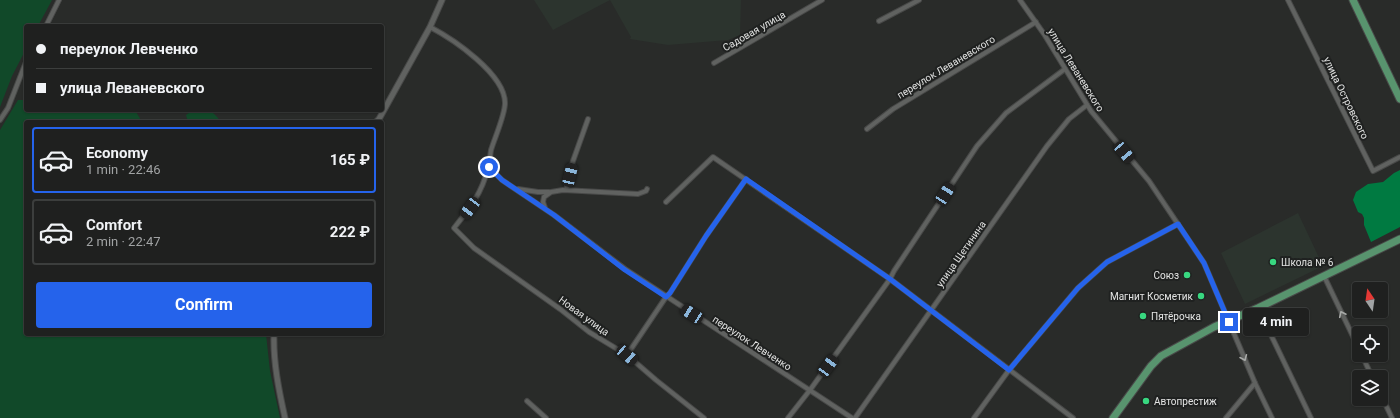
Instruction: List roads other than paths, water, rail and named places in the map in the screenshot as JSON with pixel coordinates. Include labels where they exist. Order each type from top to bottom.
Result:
[{"type":"main road","points":[[1353,0],[1400,99]]},
{"type":"main road","points":[[1113,418],[1150,366],[1161,356],[1214,327],[1229,322],[1400,239]]},
{"type":"street","points":[[47,24],[59,0]]},
{"type":"street","points":[[384,110],[430,27],[442,0]]},
{"type":"street","name":"Садовая улица","points":[[714,63],[822,0]]},
{"type":"street","points":[[879,21],[919,0]]},
{"type":"street","name":"улица Леваневского","points":[[1020,0],[1036,22],[1087,105],[1109,134],[1149,181],[1204,263],[1255,383],[1272,418]]},
{"type":"street","name":"улица Островского","points":[[1288,0],[1374,171],[1400,157]]},
{"type":"street","name":"переулок Леваневского","points":[[867,129],[893,109],[1036,22]]},
{"type":"street","points":[[430,27],[446,35],[465,50],[490,72],[501,87],[505,103],[490,154],[489,167]]},
{"type":"street","points":[[0,120],[8,108],[24,67]]},
{"type":"street","points":[[788,418],[890,279],[953,181],[982,141],[1006,112],[1065,69]]},
{"type":"street","name":"улица Щетинина","points":[[854,418],[1047,146],[1069,119],[1087,105]]},
{"type":"street","points":[[566,190],[573,161],[588,119]]},
{"type":"street","points":[[666,202],[713,157],[890,279],[1073,418]]},
{"type":"street","name":"переулок Левченко","points":[[489,167],[502,180],[545,209],[625,270],[854,418]]},
{"type":"street","name":"Новая улица","points":[[489,167],[480,193],[454,228],[474,248],[560,309],[589,332],[627,355],[704,418]]},
{"type":"street","points":[[627,355],[670,293],[706,236],[746,179]]},
{"type":"street","points":[[516,188],[538,192],[566,190],[633,194],[643,192],[647,189]]},
{"type":"street","points":[[545,209],[543,202],[544,197],[551,192]]},
{"type":"street","points":[[974,418],[1009,370],[1078,288],[1107,262],[1178,224]]},
{"type":"street","points":[[1324,276],[1352,334]]},
{"type":"street","points":[[1258,308],[1311,418]]},
{"type":"street","points":[[274,336],[278,386],[285,418]]},
{"type":"street","points":[[1226,418],[1255,383]]},
{"type":"street","points":[[526,401],[546,418]]},
{"type":"street","points":[[1386,406],[1392,418]]},
{"type":"place","name":"Школа № 6","points":[[1273,262]]},
{"type":"place","name":"Союз","points":[[1187,275]]},
{"type":"place","name":"Магнит Косметик","points":[[1201,296]]},
{"type":"place","name":"Пятёрочка","points":[[1143,316]]},
{"type":"place","name":"Автопрестиж","points":[[1146,401]]}]
